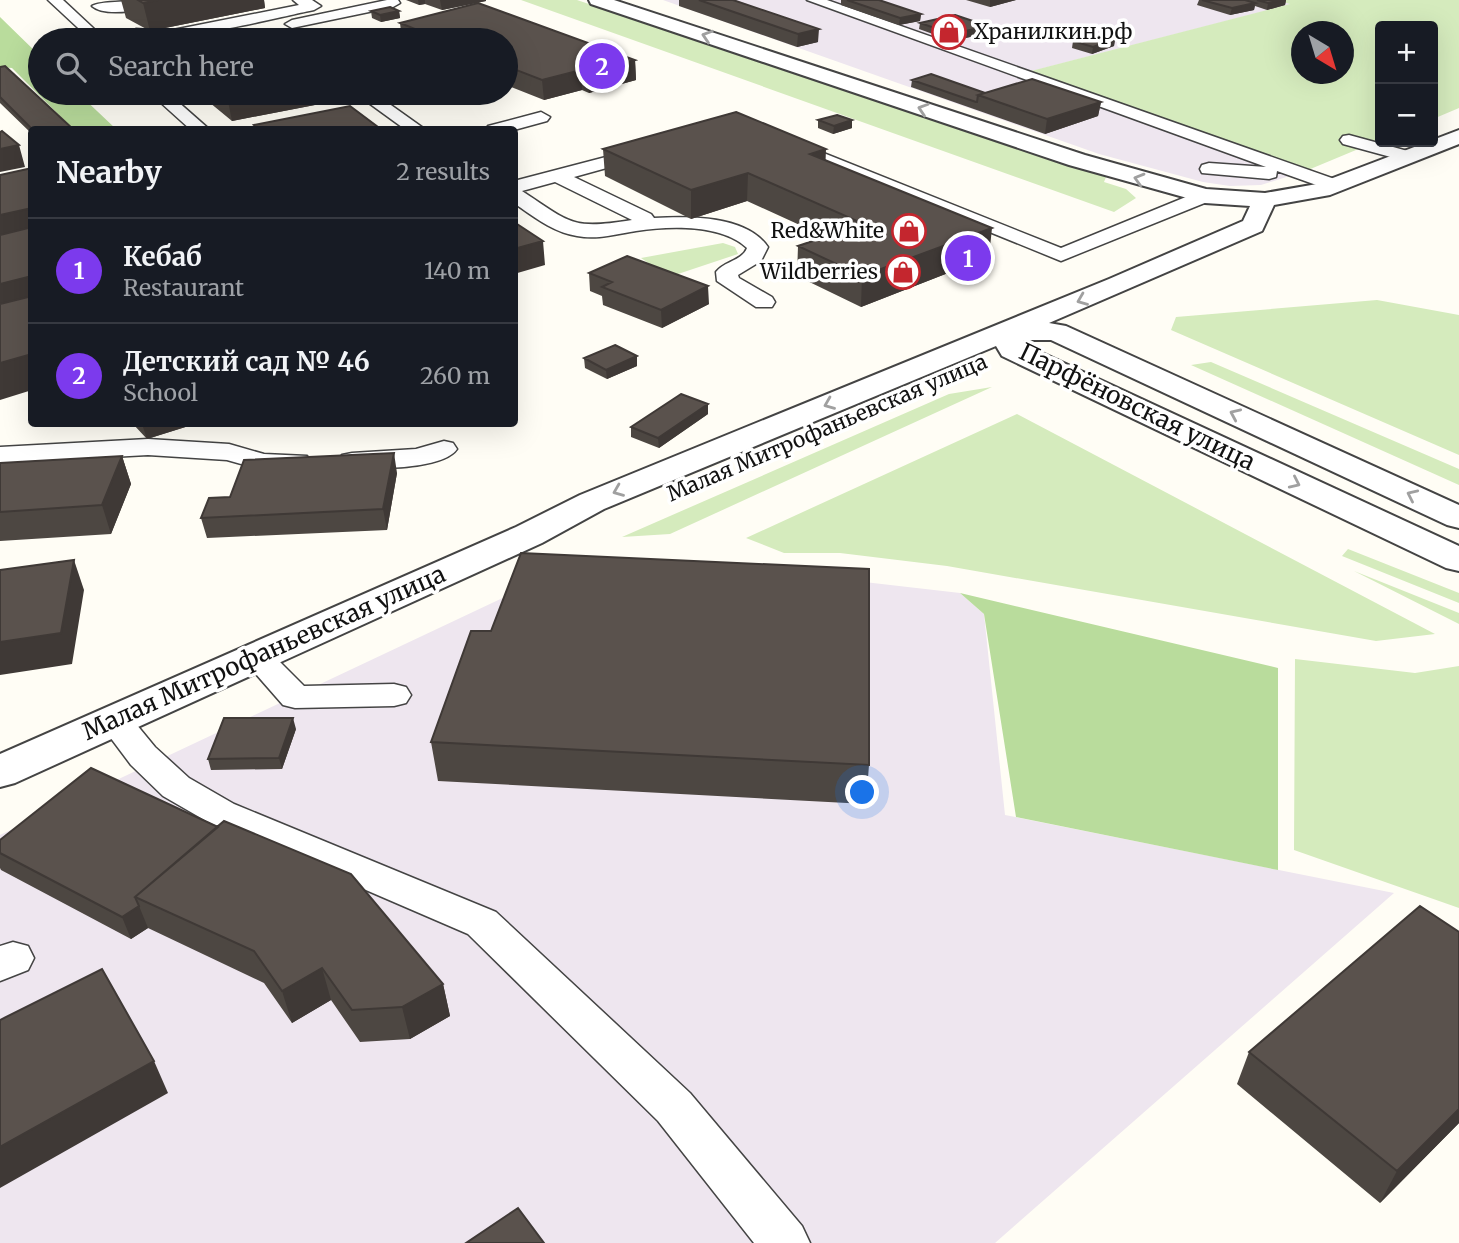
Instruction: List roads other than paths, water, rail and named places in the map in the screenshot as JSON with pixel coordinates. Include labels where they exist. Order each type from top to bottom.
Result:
[{"type":"street","points":[[597,0],[1077,160],[1205,196],[1265,200],[1306,194],[1336,186],[1459,136]]},
{"type":"street","name":"Малая Митрофаньевская улица","points":[[1009,340],[1056,332],[1278,234],[1265,200]]},
{"type":"street","name":"Малая Митрофаньевская улица","points":[[0,772],[528,535],[614,518],[1009,340],[1253,226],[1265,200]]},
{"type":"street","name":"Парфёновская улица","points":[[1056,332],[1459,517]]},
{"type":"street","name":"Парфёновская улица","points":[[1009,340],[1459,560]]},
{"type":"lane","points":[[55,0],[86,28]]},
{"type":"lane","points":[[99,6],[118,11],[164,0]]},
{"type":"lane","points":[[300,0],[314,6]]},
{"type":"lane","points":[[203,28],[346,0]]},
{"type":"lane","points":[[273,28],[393,3],[387,0]]},
{"type":"lane","points":[[814,0],[1336,186]]},
{"type":"lane","points":[[235,28],[268,21],[279,13]]},
{"type":"lane","points":[[172,105],[197,126]]},
{"type":"lane","points":[[381,105],[412,126]]},
{"type":"lane","points":[[508,126],[541,117]]},
{"type":"lane","points":[[766,135],[1061,255],[1205,196]]},
{"type":"lane","points":[[1349,140],[1409,157]]},
{"type":"lane","points":[[518,186],[560,177],[666,146]]},
{"type":"lane","points":[[1209,169],[1312,178]]},
{"type":"lane","points":[[560,177],[644,218],[645,224]]},
{"type":"lane","points":[[518,197],[564,226],[575,230],[591,231],[645,224],[727,229],[751,239],[758,247],[754,257],[727,272],[728,281],[764,302]]},
{"type":"lane","points":[[0,455],[148,447],[229,452],[262,462],[336,461],[419,457],[444,449]]},
{"type":"lane","points":[[257,657],[295,697],[394,695]]},
{"type":"lane","points":[[115,721],[143,756],[176,787],[221,813],[482,923],[674,1107],[785,1243]]},
{"type":"place","name":"Хранилкин.рф","points":[[949,32]]},
{"type":"place","name":"Детский сад № 46","points":[[602,66]]},
{"type":"place","name":"Red&White","points":[[909,231]]},
{"type":"place","name":"Кебаб","points":[[968,258]]},
{"type":"place","name":"Wildberries","points":[[903,272]]}]
